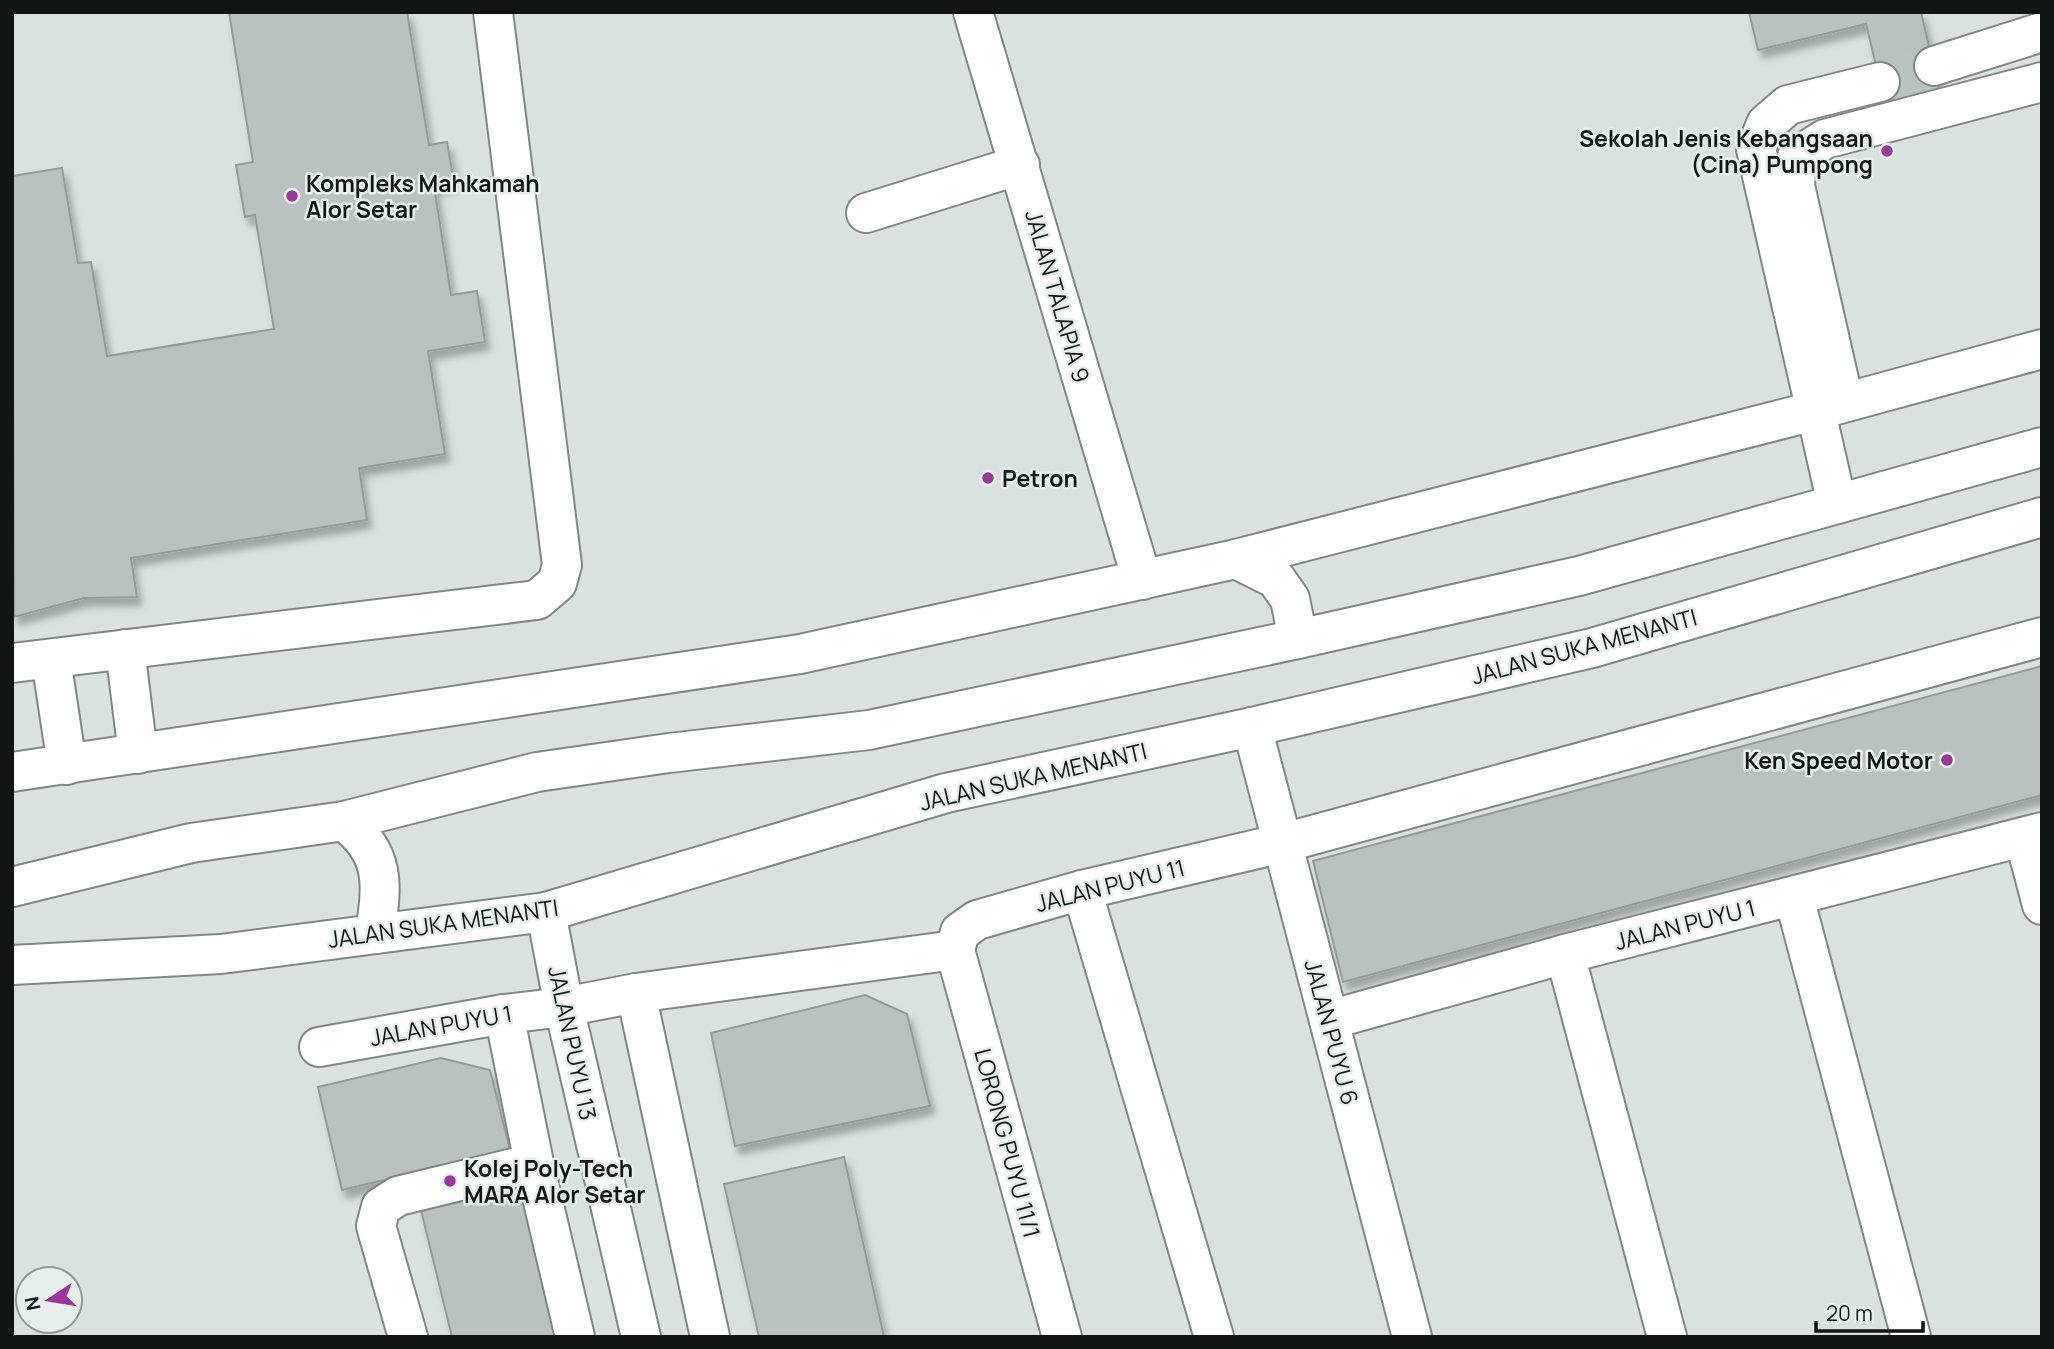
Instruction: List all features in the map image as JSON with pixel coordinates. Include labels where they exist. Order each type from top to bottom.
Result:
[{"type":"street","points":[[12,663],[537,600],[557,583],[562,565],[493,12]]},
{"type":"street","name":"JALAN TALAPIA 9","points":[[973,12],[1142,580]]},
{"type":"street","points":[[1934,66],[2042,32]]},
{"type":"street","points":[[1829,406],[1756,149],[1766,124],[1788,105],[1880,82]]},
{"type":"street","points":[[1797,157],[1825,139],[2042,82]]},
{"type":"street","points":[[1766,124],[1797,157],[1795,186],[1829,406],[1837,504]]},
{"type":"street","points":[[866,213],[1020,166]]},
{"type":"street","points":[[12,772],[800,654],[1236,559],[2042,349]]},
{"type":"street","points":[[12,887],[191,843],[344,821],[537,772],[668,753],[869,730],[1298,639],[1579,576],[2042,447]]},
{"type":"street","name":"JALAN SUKA MENANTI","points":[[12,965],[221,954],[546,912],[946,793],[1252,727],[1592,648],[2042,517]]},
{"type":"street","points":[[1236,559],[1276,579],[1290,599],[1298,639]]},
{"type":"street","name":"JALAN PUYU 11","points":[[955,950],[960,932],[977,920],[1082,890],[1283,843],[2042,636]]},
{"type":"street","points":[[125,649],[138,754]]},
{"type":"street","points":[[51,659],[67,765]]},
{"type":"street","name":"JALAN PUYU 6","points":[[1252,727],[1412,1337]]},
{"type":"street","points":[[344,821],[368,844],[376,859],[381,891],[375,934]]},
{"type":"street","points":[[2033,835],[2042,905]]},
{"type":"street","name":"JALAN PUYU 1","points":[[1329,1020],[1565,954],[2033,835]]},
{"type":"street","points":[[1082,890],[1214,1337]]},
{"type":"street","points":[[1794,897],[1911,1337]]},
{"type":"street","name":"JALAN PUYU 13","points":[[546,912],[564,1007],[641,1337]]},
{"type":"street","name":"JALAN PUYU 1","points":[[319,1047],[636,993],[955,950]]},
{"type":"street","name":"LORONG PUYU 11/1","points":[[955,950],[1062,1337]]},
{"type":"street","points":[[1565,954],[1667,1337]]},
{"type":"street","points":[[636,993],[710,1337]]},
{"type":"street","points":[[503,1014],[534,1163],[575,1337]]},
{"type":"street","points":[[408,1337],[376,1226],[381,1207],[398,1196],[534,1163]]},
{"type":"building","points":[[229,12],[407,12],[429,145],[447,142],[454,183],[434,186],[451,295],[477,291],[485,342],[428,351],[445,454],[359,468],[367,520],[131,558],[137,597],[84,598],[14,617],[12,176],[62,168],[78,263],[91,262],[107,356],[274,329],[255,215],[245,217],[236,165],[253,162]]},
{"type":"building","points":[[1749,12],[1921,12],[1940,94],[1886,107],[1866,24],[1758,50]]},
{"type":"building","points":[[2042,666],[2042,795],[1343,982],[1313,861]]},
{"type":"building","points":[[865,995],[907,1014],[930,1106],[735,1146],[711,1033]]},
{"type":"building","points":[[441,1058],[490,1070],[510,1150],[342,1190],[318,1087]]},
{"type":"building","points":[[844,1157],[884,1337],[759,1337],[724,1184]]},
{"type":"building","points":[[528,1180],[565,1337],[452,1337],[420,1206]]},
{"type":"tunnel","points":[[1880,82],[1934,66]]},
{"type":"place","name":"Sekolah Jenis Kebangsaan (Cina) Pumpong","points":[[1887,151]]},
{"type":"place","name":"Kompleks Mahkamah Alor Setar","points":[[292,196]]},
{"type":"place","name":"Petron","points":[[988,478]]},
{"type":"place","name":"Ken Speed Motor","points":[[1947,760]]},
{"type":"place","name":"Kolej Poly-Tech MARA Alor Setar","points":[[450,1181]]}]
